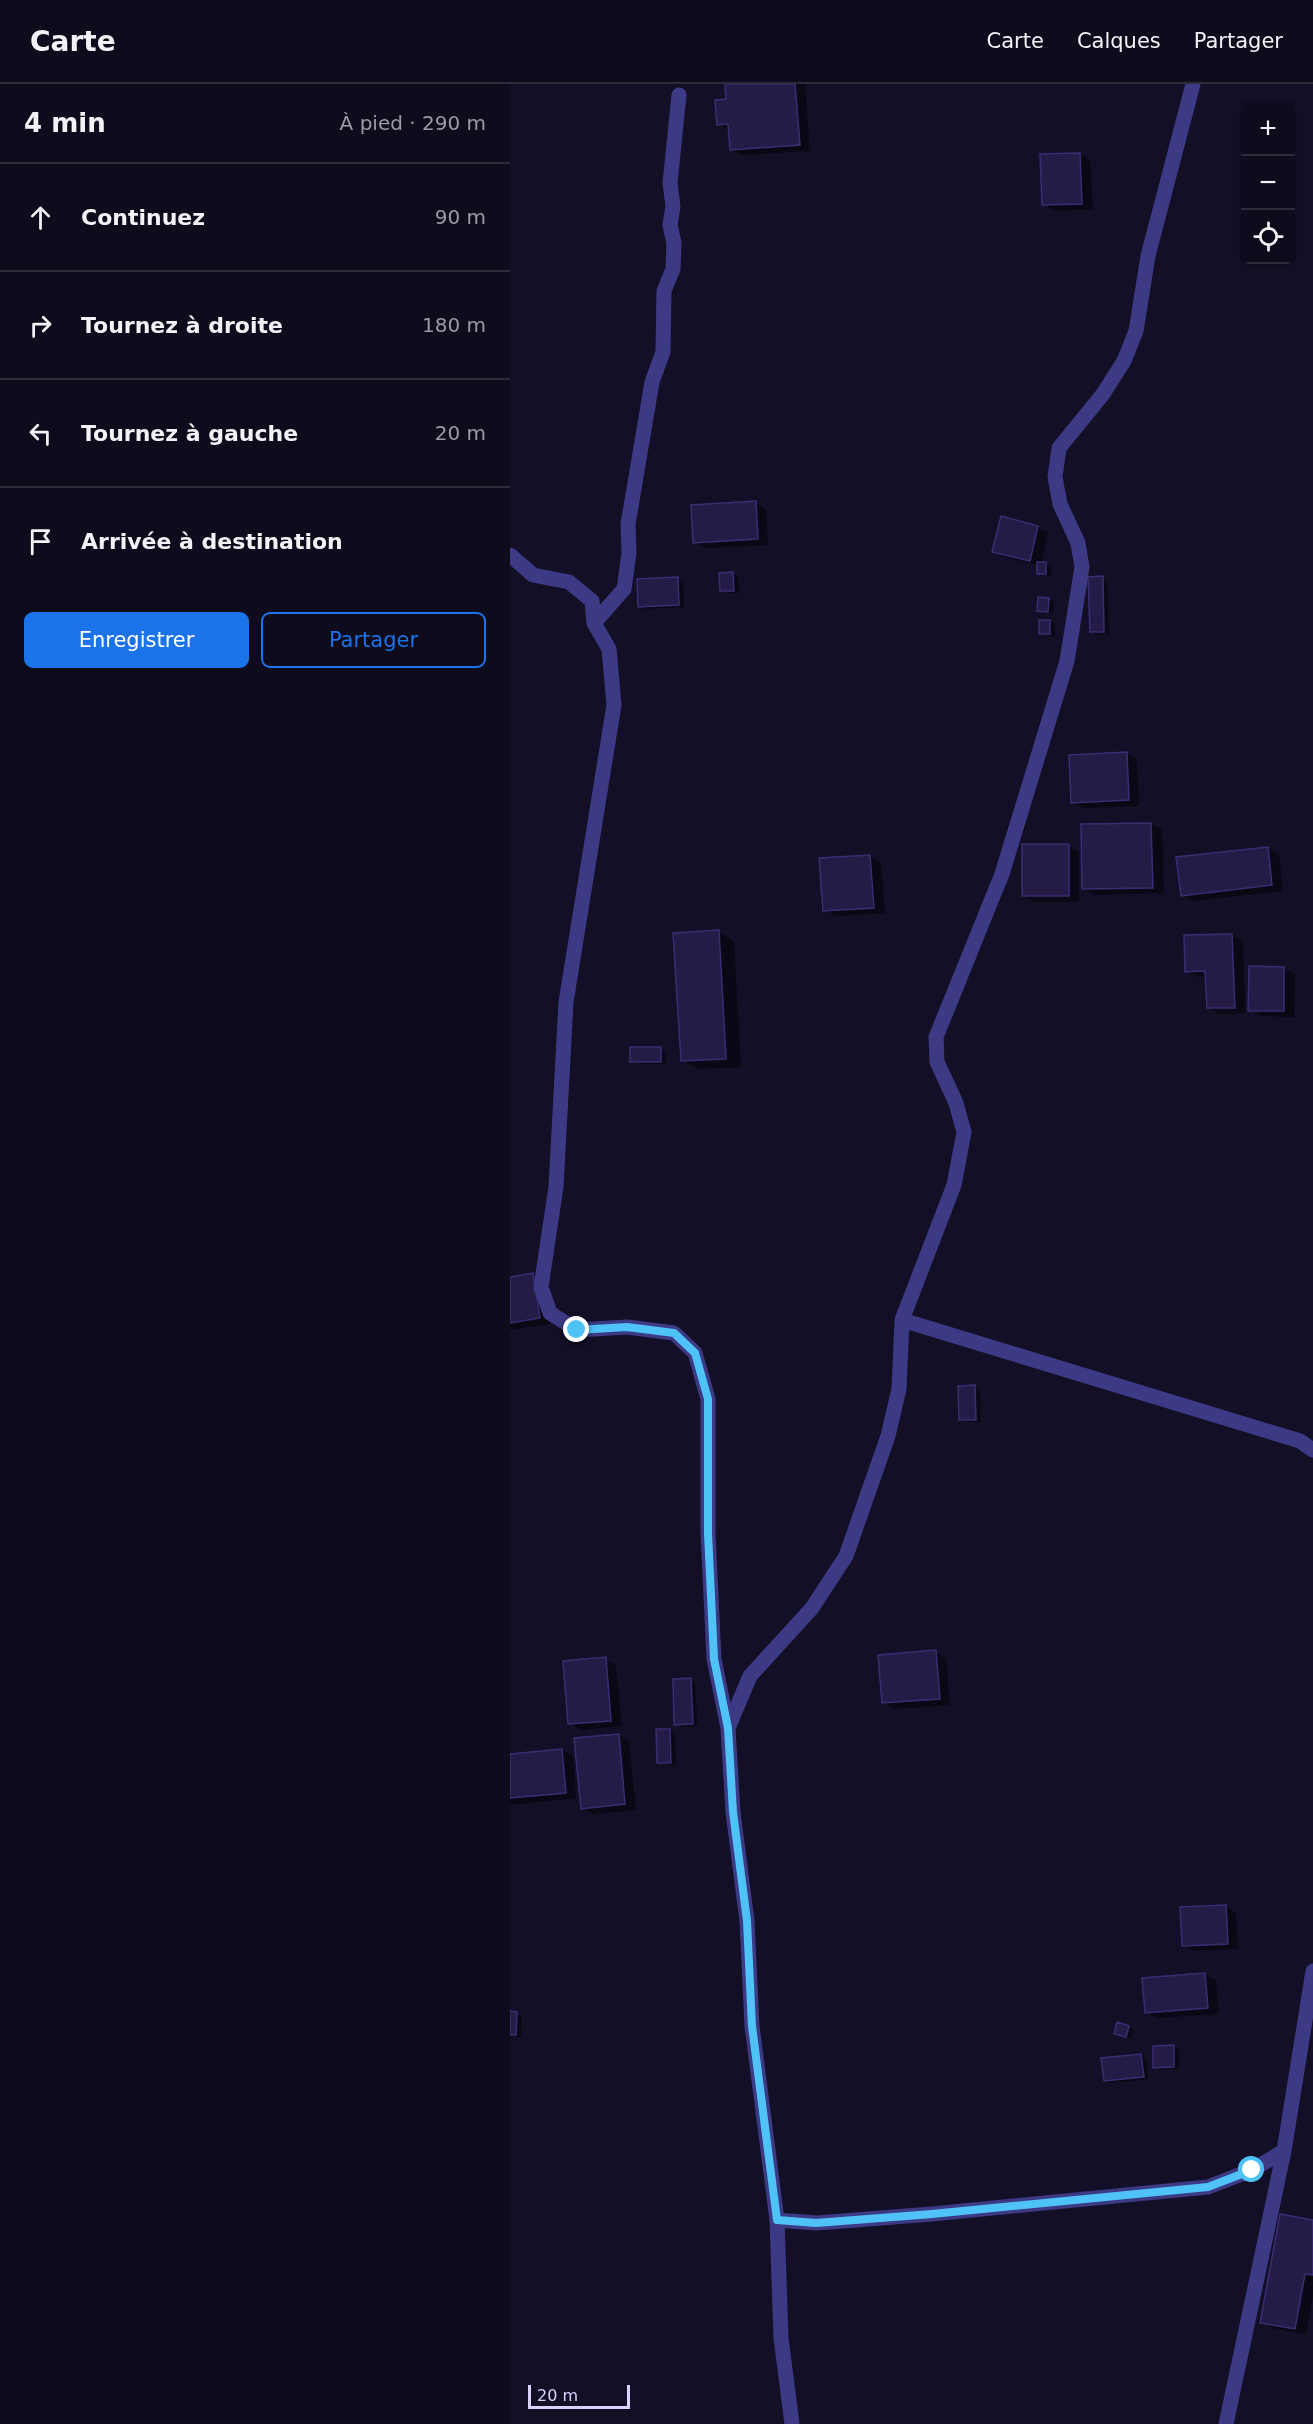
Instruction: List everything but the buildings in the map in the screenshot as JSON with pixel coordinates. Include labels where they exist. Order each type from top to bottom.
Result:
[{"type":"street","points":[[728,1728],[750,1676],[812,1608],[846,1556],[888,1436],[898,1389],[903,1320],[954,1185],[964,1132],[956,1103],[937,1062],[936,1036],[1002,874],[1067,661],[1078,603],[1082,567],[1078,543],[1058,495],[1055,477],[1059,448],[1125,361],[1136,331],[1150,245],[1193,84]]},
{"type":"street","points":[[594,623],[624,589],[629,553],[628,524],[652,382],[663,352],[664,291],[673,269],[674,243],[670,225],[673,206],[670,183],[679,95]]},
{"type":"street","points":[[510,555],[533,575],[569,582],[592,601],[594,623],[609,649],[614,705],[566,1002],[556,1187],[541,1287],[550,1313],[577,1330],[627,1327],[674,1333],[695,1353],[708,1399],[708,1533],[714,1659],[728,1728],[733,1812],[747,1921],[752,2026],[777,2220],[781,2338],[792,2424]]},
{"type":"street","points":[[903,1320],[1300,1441],[1313,1450]]},
{"type":"street","points":[[1226,2424],[1284,2151],[1313,1971]]},
{"type":"street","points":[[777,2220],[816,2223],[1208,2187],[1252,2170],[1284,2151]]},
{"type":"route","points":[[577,1330],[627,1327],[674,1333],[695,1353],[708,1399],[708,1533],[714,1659],[728,1728],[733,1812],[747,1921],[752,2026],[777,2220],[816,2223],[1208,2187],[1252,2170]]}]
